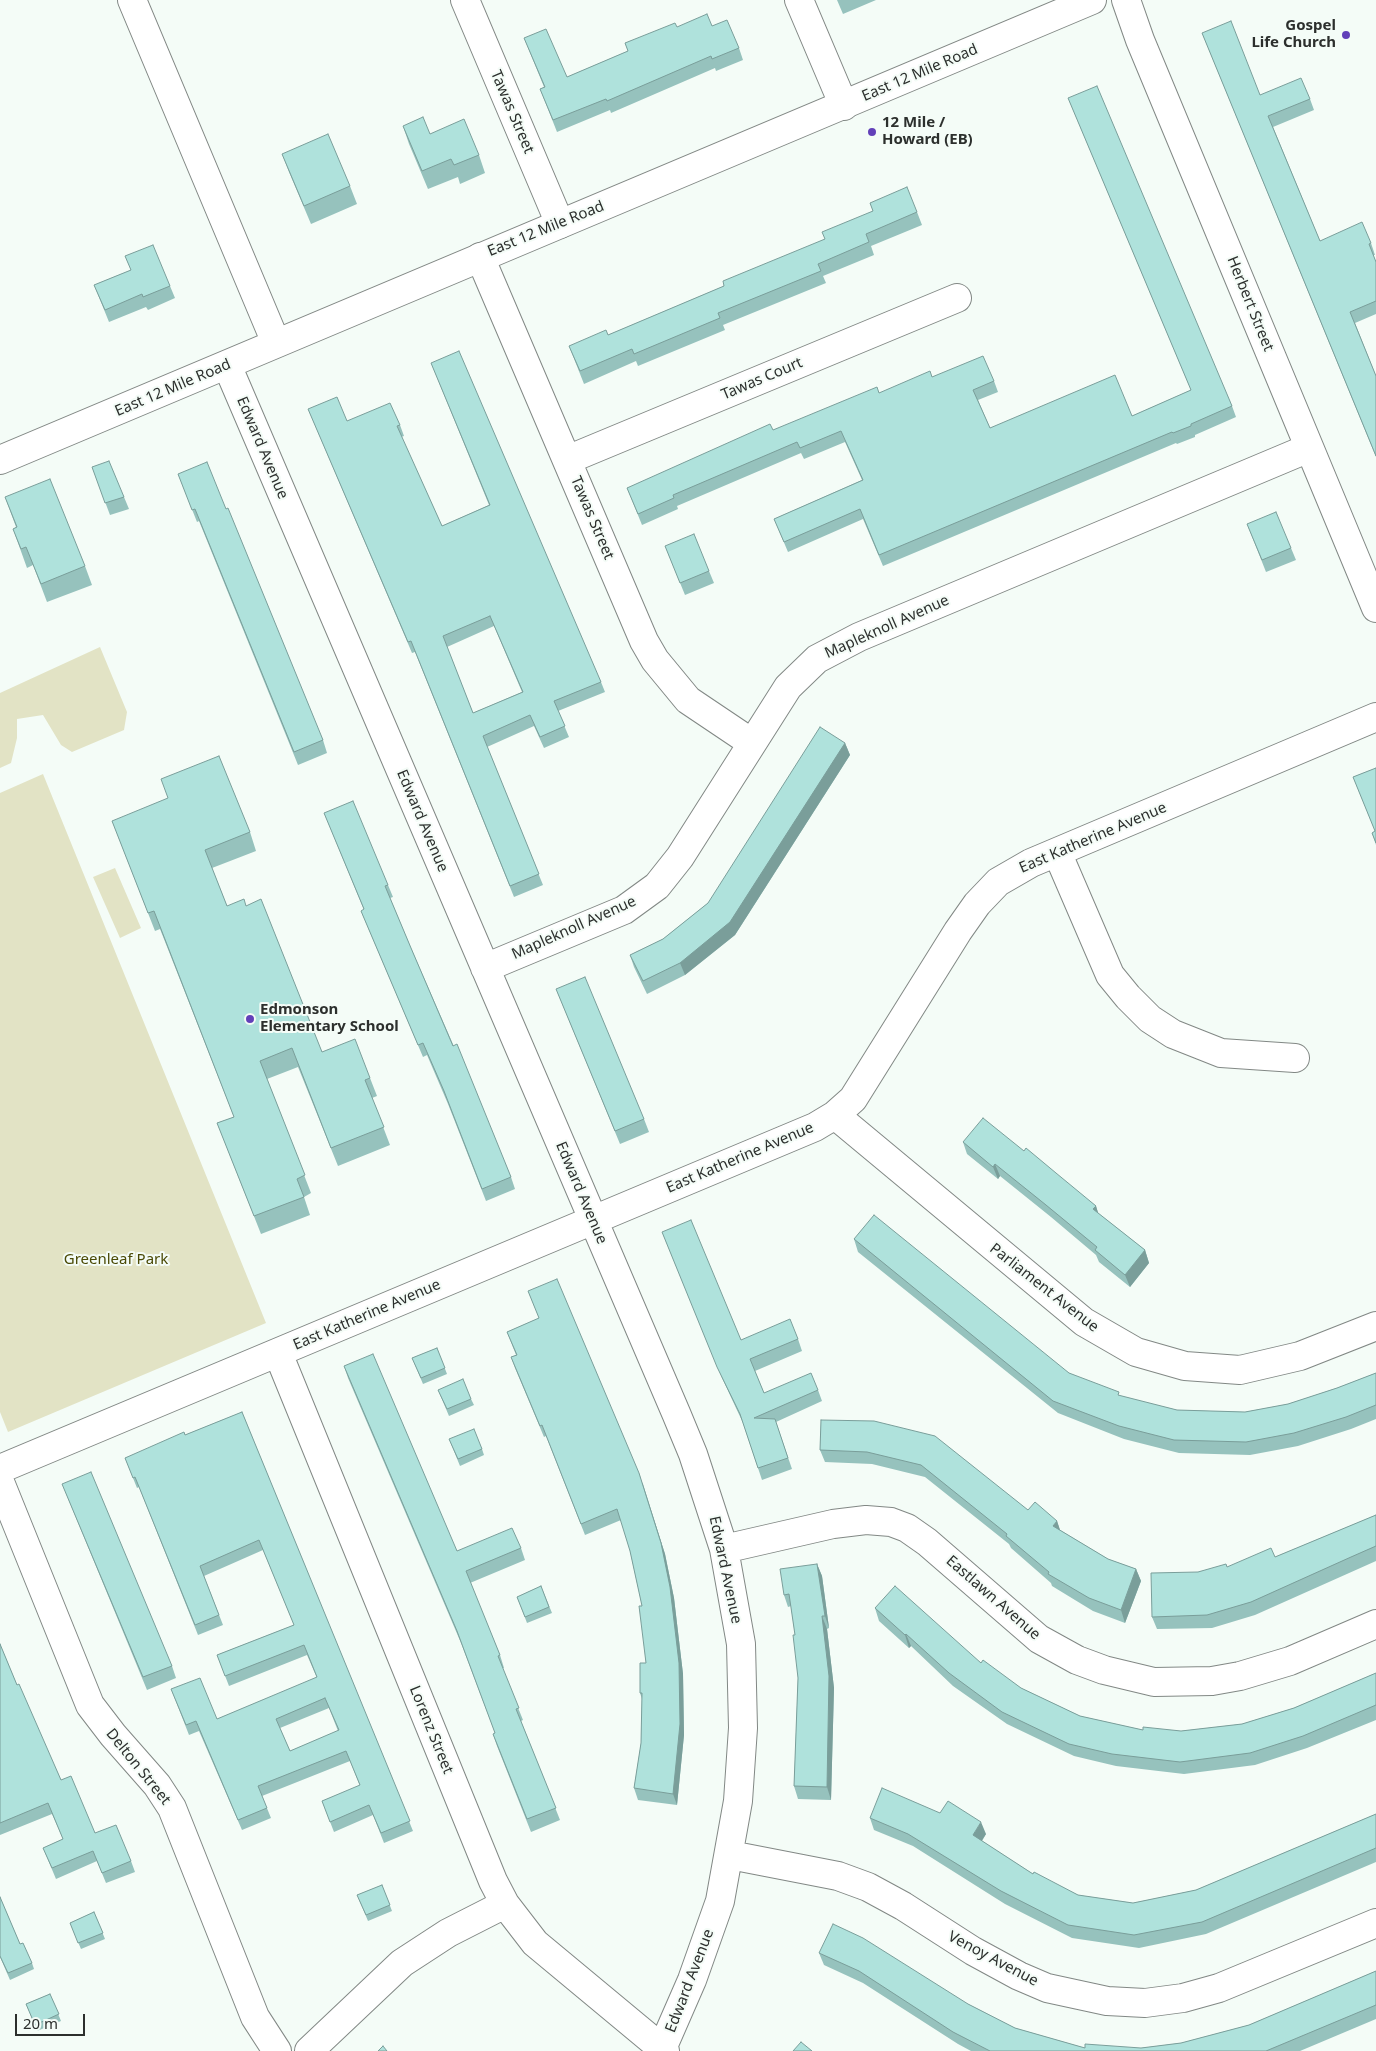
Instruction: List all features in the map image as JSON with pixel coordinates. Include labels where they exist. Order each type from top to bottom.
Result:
[{"type":"street","points":[[132,0],[276,343]]},
{"type":"street","name":"Tawas Street","points":[[465,0],[560,224]]},
{"type":"street","points":[[798,0],[844,106]]},
{"type":"street","name":"East 12 Mile Road","points":[[0,460],[480,256],[844,106],[1092,0]]},
{"type":"street","name":"Herbert Street","points":[[1126,0],[1140,40],[1376,608]]},
{"type":"street","name":"Tawas Street","points":[[480,256],[644,641],[655,660],[688,700],[752,743]]},
{"type":"street","name":"Tawas Court","points":[[567,460],[956,298]]},
{"type":"street","name":"Edward Avenue","points":[[227,365],[693,1454],[724,1549],[741,1644],[741,1765],[730,1855],[720,1901],[707,1941],[663,2050]]},
{"type":"street","name":"Mapleknoll Avenue","points":[[484,968],[624,910],[657,886],[680,857],[793,682],[817,659],[835,648],[1309,448]]},
{"type":"street","name":"East Katherine Avenue","points":[[0,1470],[815,1127],[835,1115],[853,1099],[977,904],[998,882],[1016,870],[1057,852],[1376,718]]},
{"type":"street","points":[[1057,852],[1110,975],[1128,998],[1150,1019],[1173,1034],[1221,1052],[1295,1058]]},
{"type":"street","name":"Parliament Avenue","points":[[835,1115],[1084,1322],[1136,1352],[1185,1366],[1240,1370],[1300,1356],[1376,1326]]},
{"type":"street","name":"Lorenz Street","points":[[278,1353],[492,1881],[505,1904],[535,1943],[663,2050]]},
{"type":"street","name":"Delton Street","points":[[0,1482],[90,1704],[108,1730],[157,1785],[172,1808],[255,2017],[277,2051]]},
{"type":"street","name":"Eastlawn Avenue","points":[[724,1549],[833,1524],[866,1520],[891,1522],[907,1528],[927,1542],[1039,1639],[1077,1660],[1104,1670],[1154,1682],[1212,1681],[1240,1676],[1290,1661],[1376,1624]]},
{"type":"street","name":"Venoy Avenue","points":[[730,1855],[838,1876],[868,1887],[903,1906],[973,1951],[1019,1976],[1047,1988],[1107,2001],[1144,2003],[1183,1998],[1220,1988],[1376,1923]]},
{"type":"street","points":[[309,2051],[402,1963],[448,1933],[505,1904]]},
{"type":"green space","points":[[100,647],[127,712],[124,730],[72,752],[61,745],[43,715],[17,719],[17,738],[11,763],[0,768],[0,693]]},
{"type":"green space","name":"Greenleaf Park","points":[[43,774],[266,1323],[8,1432],[0,1412],[0,793]]},
{"type":"green space","points":[[115,868],[141,928],[120,938],[93,877]]},
{"type":"building","points":[[707,14],[712,26],[727,20],[739,48],[712,59],[711,56],[607,101],[606,99],[553,120],[540,89],[545,87],[524,38],[546,29],[567,77],[628,51],[625,43],[675,23],[677,27]]},
{"type":"building","points":[[1231,21],[1260,95],[1301,78],[1310,99],[1268,116],[1320,241],[1362,222],[1371,243],[1369,244],[1376,262],[1376,301],[1350,312],[1376,376],[1376,456],[1202,33]]},
{"type":"building","points":[[1097,86],[1232,406],[1191,424],[1191,426],[1172,432],[879,555],[860,509],[784,542],[774,519],[863,480],[841,431],[800,448],[797,442],[673,495],[674,498],[638,514],[627,488],[770,424],[773,430],[877,387],[879,393],[930,371],[932,377],[983,356],[994,381],[973,390],[990,428],[1115,375],[1132,416],[1191,390],[1068,98]]},
{"type":"building","points":[[423,117],[430,134],[464,119],[479,155],[454,165],[451,159],[422,171],[403,126]]},
{"type":"building","points":[[328,134],[350,186],[304,206],[282,154]]},
{"type":"building","points":[[907,187],[917,212],[866,234],[869,242],[818,264],[821,271],[718,313],[720,318],[634,354],[632,349],[580,371],[569,346],[606,330],[608,335],[724,286],[723,281],[825,239],[822,232],[873,211],[870,203]]},
{"type":"building","points":[[153,245],[170,286],[143,297],[142,294],[105,310],[94,285],[131,270],[125,256]]},
{"type":"building","points":[[459,351],[601,682],[554,701],[565,726],[540,737],[530,715],[483,736],[539,874],[510,886],[411,641],[408,642],[308,409],[337,397],[347,421],[390,403],[400,425],[397,426],[442,526],[490,505],[431,363]],"holes":[[[490,616],[523,692],[473,713],[443,636]]]},
{"type":"building","points":[[109,461],[124,497],[105,503],[92,467]]},
{"type":"building","points":[[207,462],[226,509],[228,508],[323,740],[294,752],[195,509],[192,510],[178,474]]},
{"type":"building","points":[[50,479],[85,566],[41,584],[26,547],[21,549],[13,529],[17,527],[5,497]]},
{"type":"building","points":[[1276,512],[1291,548],[1262,560],[1247,524]]},
{"type":"building","points":[[694,534],[709,571],[680,583],[665,546]]},
{"type":"building","points":[[820,727],[845,743],[730,922],[680,963],[643,981],[630,955],[663,939],[708,903]]},
{"type":"building","points":[[219,756],[250,832],[205,850],[227,906],[244,899],[246,906],[261,899],[322,1052],[355,1039],[370,1078],[365,1080],[384,1127],[331,1148],[292,1048],[260,1061],[305,1175],[297,1179],[304,1197],[254,1216],[217,1123],[234,1117],[154,911],[148,913],[112,821],[168,798],[161,779]]},
{"type":"building","points":[[1376,768],[1376,843],[1372,833],[1375,831],[1353,777]]},
{"type":"building","points":[[353,801],[388,885],[385,886],[411,948],[453,1046],[457,1044],[511,1177],[482,1189],[444,1091],[423,1043],[418,1045],[361,911],[364,909],[324,813]]},
{"type":"building","points":[[585,977],[644,1119],[615,1131],[556,989]]},
{"type":"building","points":[[983,1118],[1024,1151],[1026,1148],[1096,1206],[1093,1209],[1145,1250],[1125,1275],[1095,1250],[1097,1247],[1046,1205],[995,1164],[993,1167],[963,1142]]},
{"type":"building","points":[[874,1215],[1069,1373],[1119,1392],[1118,1395],[1177,1410],[1245,1412],[1288,1404],[1376,1373],[1376,1405],[1346,1417],[1294,1433],[1246,1442],[1174,1440],[1119,1426],[1053,1401],[854,1239]]},
{"type":"building","points":[[691,1220],[741,1340],[790,1319],[798,1339],[750,1359],[764,1393],[811,1373],[818,1390],[754,1418],[775,1419],[788,1458],[758,1468],[740,1414],[717,1367],[662,1232]]},
{"type":"building","points":[[557,1279],[639,1473],[661,1543],[670,1587],[679,1663],[680,1724],[673,1794],[634,1788],[641,1743],[642,1693],[640,1693],[640,1663],[646,1663],[639,1606],[642,1606],[630,1551],[617,1509],[581,1524],[542,1425],[540,1426],[511,1357],[517,1355],[507,1332],[539,1318],[528,1291]]},
{"type":"building","points":[[437,1348],[445,1368],[421,1378],[412,1358]]},
{"type":"building","points":[[373,1354],[457,1551],[512,1528],[521,1548],[466,1571],[500,1655],[498,1656],[519,1708],[516,1709],[556,1808],[527,1819],[493,1734],[495,1733],[457,1631],[344,1366]]},
{"type":"building","points":[[463,1379],[471,1399],[447,1409],[438,1390]]},
{"type":"building","points":[[242,1412],[410,1821],[381,1833],[369,1805],[330,1822],[322,1801],[360,1785],[346,1751],[258,1786],[267,1808],[238,1820],[196,1721],[186,1725],[171,1689],[200,1678],[217,1719],[317,1677],[304,1645],[225,1676],[217,1655],[294,1625],[259,1540],[200,1566],[219,1615],[195,1625],[135,1477],[133,1478],[125,1458],[184,1432],[185,1435]],"holes":[[[325,1698],[339,1730],[290,1751],[276,1719]]]},
{"type":"building","points":[[821,1420],[874,1421],[935,1436],[1028,1510],[1035,1502],[1057,1521],[1053,1526],[1108,1559],[1136,1569],[1121,1610],[1089,1598],[1048,1574],[1049,1572],[1006,1536],[1007,1534],[921,1465],[867,1452],[820,1450]]},
{"type":"building","points":[[474,1429],[482,1449],[458,1459],[449,1439]]},
{"type":"building","points":[[91,1472],[172,1666],[143,1677],[62,1484]]},
{"type":"building","points":[[1376,1515],[1376,1546],[1251,1602],[1207,1615],[1152,1617],[1151,1573],[1198,1572],[1226,1564],[1227,1567],[1271,1548],[1275,1557]]},
{"type":"building","points":[[817,1564],[825,1616],[822,1616],[829,1676],[827,1787],[794,1786],[798,1678],[793,1635],[795,1635],[789,1594],[784,1595],[780,1569]]},
{"type":"building","points":[[541,1586],[549,1607],[525,1617],[517,1597]]},
{"type":"building","points":[[895,1586],[981,1663],[983,1660],[1021,1688],[1080,1716],[1143,1730],[1143,1727],[1181,1731],[1242,1724],[1294,1708],[1376,1673],[1376,1705],[1303,1736],[1250,1753],[1180,1762],[1112,1754],[1069,1744],[1002,1712],[949,1673],[875,1608]]},
{"type":"building","points":[[0,1644],[61,1780],[71,1776],[95,1833],[116,1825],[131,1861],[102,1873],[93,1851],[52,1868],[43,1848],[63,1839],[48,1803],[0,1823]]},
{"type":"building","points":[[882,1788],[940,1813],[948,1801],[981,1822],[973,1835],[1033,1874],[1034,1872],[1078,1895],[1133,1903],[1196,1890],[1376,1814],[1376,1848],[1202,1922],[1134,1935],[1068,1925],[1001,1891],[908,1834],[870,1818]]},
{"type":"building","points":[[382,1885],[390,1905],[366,1915],[357,1895]]},
{"type":"building","points":[[0,1897],[20,1944],[23,1943],[32,1963],[8,1973],[0,1956]]},
{"type":"building","points":[[94,1912],[103,1933],[78,1943],[70,1923]]},
{"type":"building","points":[[833,1924],[863,1938],[968,2004],[1015,2028],[1085,2048],[1085,2044],[1141,2048],[1181,2043],[1249,2025],[1376,1971],[1376,2005],[1266,2051],[990,2051],[953,2032],[859,1971],[819,1953]]},
{"type":"building","points":[[50,1994],[59,2014],[35,2025],[26,2004]]},
{"type":"building","points":[[801,2042],[812,2051],[793,2051]]},
{"type":"building","points":[[383,2046],[387,2051],[378,2051]]},
{"type":"place","name":"Gospel Life Church","points":[[1346,35]]},
{"type":"place","name":"12 Mile / Howard (EB)","points":[[872,132]]},
{"type":"place","name":"Edmonson Elementary School","points":[[250,1019]]}]
